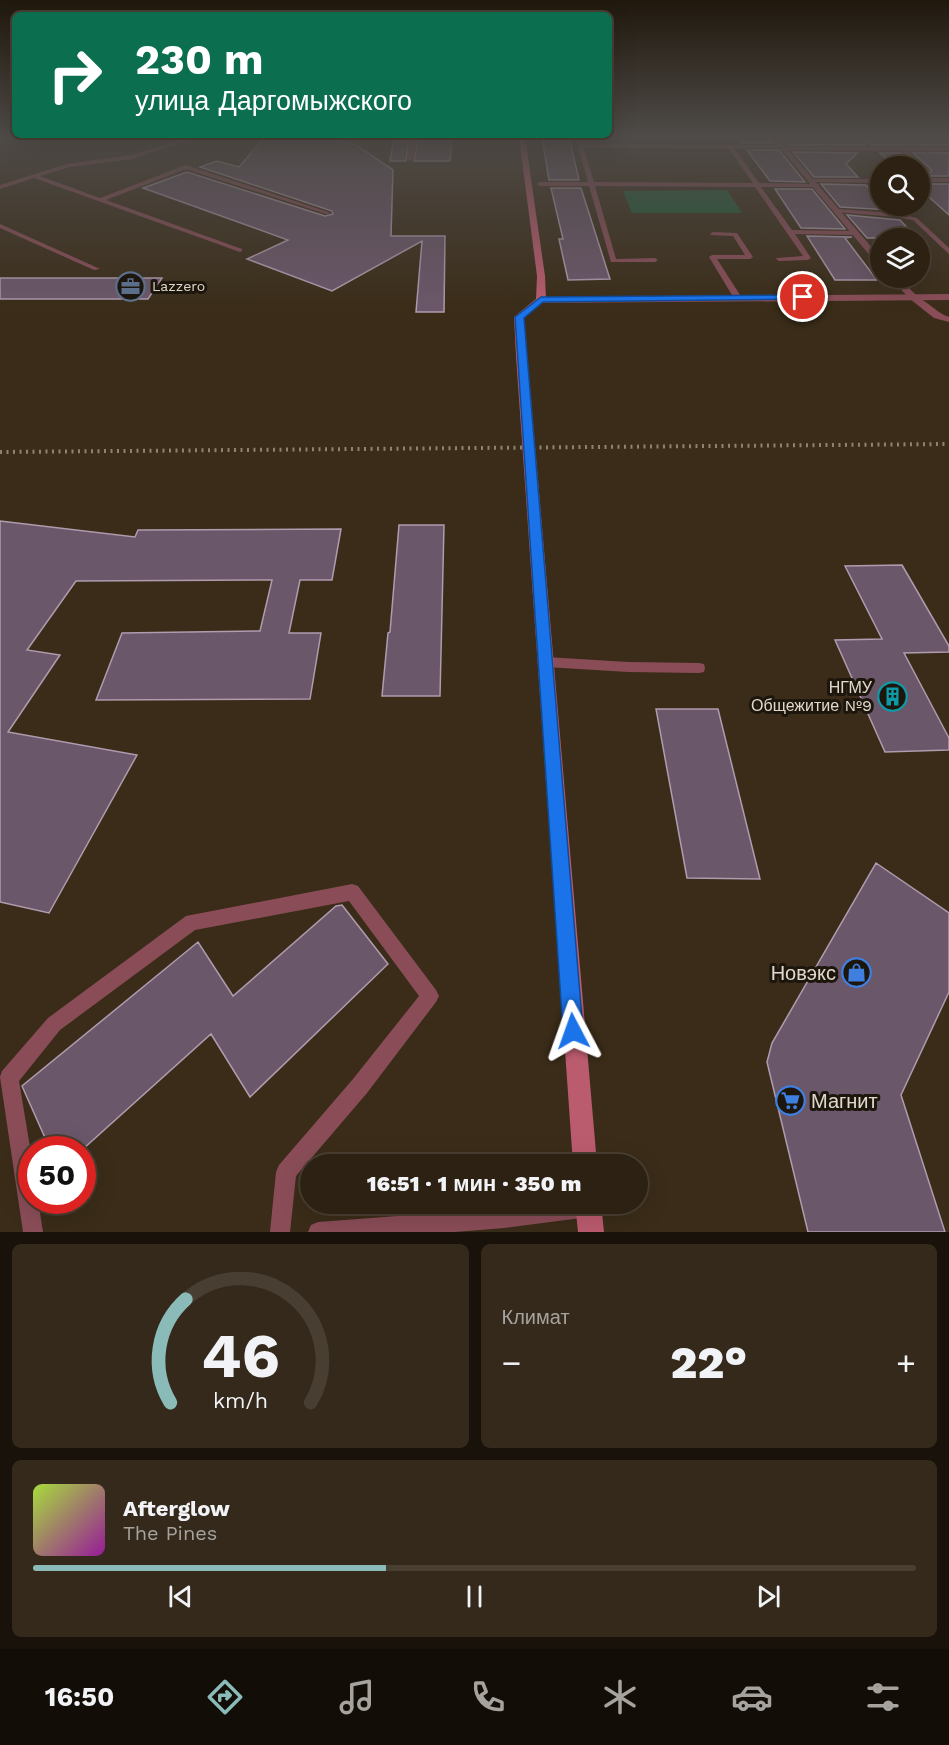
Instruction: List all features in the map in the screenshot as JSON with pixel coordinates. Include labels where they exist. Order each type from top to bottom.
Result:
[{"type":"main road","points":[[530,194],[541,276],[541,300],[519,317],[584,1154]]},
{"type":"street","points":[[824,194],[870,250]]},
{"type":"street","points":[[904,288],[913,297]]},
{"type":"street","points":[[541,300],[949,297]]},
{"type":"lane","points":[[89,194],[240,250]]},
{"type":"lane","points":[[102,199],[114,194]]},
{"type":"lane","points":[[271,194],[328,213]]},
{"type":"lane","points":[[595,194],[613,261],[655,260]]},
{"type":"lane","points":[[764,194],[808,258],[779,259]]},
{"type":"lane","points":[[838,211],[895,215],[915,219],[949,252]]},
{"type":"lane","points":[[0,226],[96,269]]},
{"type":"lane","points":[[790,232],[855,233]]},
{"type":"lane","points":[[713,234],[735,234],[750,257],[712,257],[738,298]]},
{"type":"lane","points":[[913,297],[937,316],[949,320]]},
{"type":"lane","points":[[546,662],[699,668]]},
{"type":"lane","points":[[33,1232],[9,1078],[54,1024],[192,922],[352,892],[430,996],[360,1086],[286,1172],[280,1232]]},
{"type":"lane","points":[[318,1232],[589,1214]]},
{"type":"green space","points":[[624,194],[730,194],[742,213],[632,213]]},
{"type":"building","points":[[161,194],[258,194],[325,216],[333,214],[332,211],[282,194],[392,194],[391,236],[445,236],[444,312],[416,312],[422,241],[332,291],[247,259],[288,240]]},
{"type":"building","points":[[553,194],[583,194],[610,279],[568,280],[559,239],[563,239]]},
{"type":"building","points":[[779,194],[817,194],[845,229],[801,228]]},
{"type":"building","points":[[830,194],[870,194],[870,209],[840,207]]},
{"type":"building","points":[[930,194],[949,194],[949,215],[930,198]]},
{"type":"building","points":[[847,215],[900,220],[908,228],[870,228],[870,238],[867,238]]},
{"type":"building","points":[[807,236],[852,237],[845,238],[870,271],[870,280],[835,280]]},
{"type":"building","points":[[0,278],[162,278],[148,299],[0,299]]},
{"type":"building","points":[[0,521],[135,537],[138,530],[341,529],[332,580],[300,580],[289,633],[321,633],[310,699],[96,700],[122,633],[260,631],[272,580],[76,581],[27,650],[60,655],[8,732],[137,755],[49,913],[0,902]]},
{"type":"building","points":[[399,525],[444,525],[440,696],[382,696]]},
{"type":"building","name":"НГМУ Общежитие №9","points":[[902,565],[949,646],[949,652],[904,653],[949,738],[949,750],[885,752],[835,640],[882,639],[845,566]]},
{"type":"building","points":[[656,709],[718,709],[760,879],[687,878]]},
{"type":"building","points":[[876,863],[949,913],[949,992],[901,1095],[945,1232],[808,1232],[767,1062],[772,1043]]},
{"type":"building","points":[[342,905],[388,964],[250,1097],[211,1034],[96,1137],[44,1136],[22,1086],[198,942],[233,996],[336,906]]},
{"type":"railway","points":[[0,452],[949,444]]},
{"type":"place","name":"Lazzero","points":[[131,286]]},
{"type":"place","name":"НГМУ Общежитие №9","points":[[893,696]]},
{"type":"place","name":"Новэкс","points":[[857,973]]},
{"type":"place","name":"Магнит","points":[[790,1101]]},
{"type":"route","points":[[573,1031],[519,317],[541,300],[803,297]]}]
